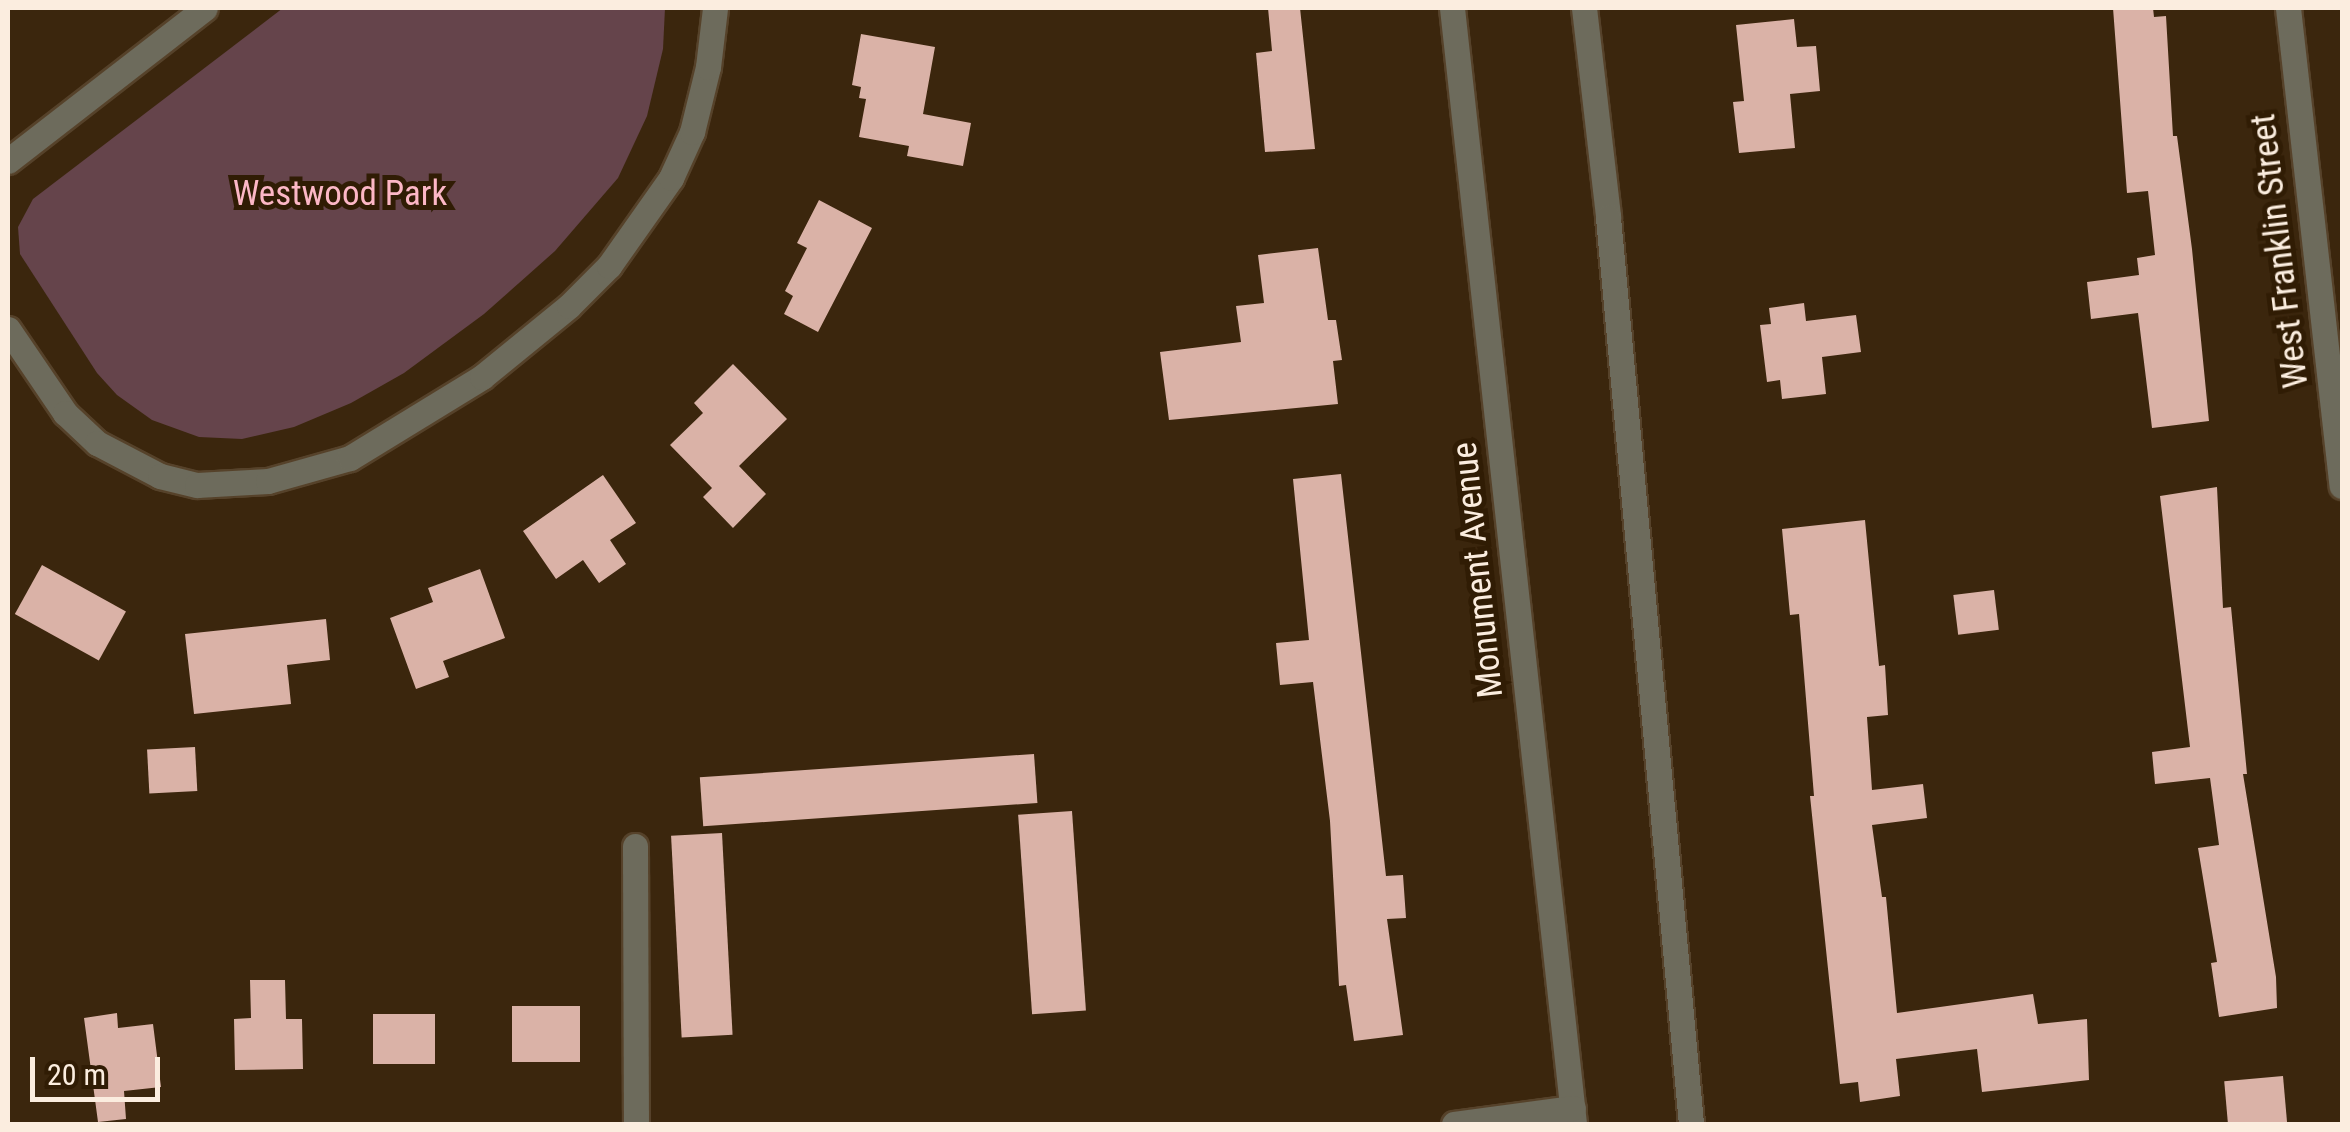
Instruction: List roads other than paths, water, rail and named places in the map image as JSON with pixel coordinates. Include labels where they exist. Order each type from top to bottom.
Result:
[{"type":"street","points":[[8,161],[205,8]]},
{"type":"street","points":[[8,329],[65,413],[97,443],[160,476],[197,485],[268,482],[350,458],[482,377],[569,306],[609,266],[671,178],[692,132],[708,66],[716,8]]},
{"type":"street","name":"Monument Avenue","points":[[1452,8],[1574,1116]]},
{"type":"street","points":[[1584,8],[1610,237],[1691,1124],[1679,1124]]},
{"type":"street","name":"West Franklin Street","points":[[2288,8],[2342,486]]},
{"type":"street","points":[[635,846],[636,1124]]},
{"type":"street","points":[[1454,1124],[1574,1116]]},
{"type":"park label","name":"Westwood Park","points":[[340,194]]}]
